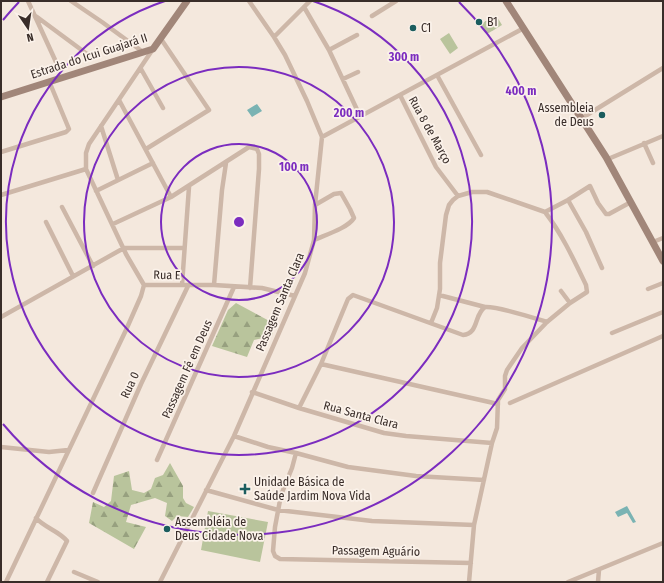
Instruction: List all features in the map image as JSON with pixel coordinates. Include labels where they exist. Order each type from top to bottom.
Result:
[{"type":"main road","name":"Estrada do Icui Guajará II","points":[[1,97],[49,81],[145,55],[153,49],[161,39],[187,1]]},
{"type":"main road","points":[[506,1],[608,160],[663,261]]},
{"type":"street","points":[[28,1],[56,62]]},
{"type":"street","points":[[1,195],[86,170],[87,149],[89,144],[141,68],[145,55],[102,22],[71,1]]},
{"type":"street","name":"Passagem Santa Clara","points":[[160,582],[234,436],[305,273],[314,240],[315,205],[322,137],[298,82],[274,37],[248,1]]},
{"type":"street","points":[[274,37],[310,1]]},
{"type":"street","points":[[372,16],[396,1]]},
{"type":"street","points":[[304,7],[329,50],[360,116]]},
{"type":"street","points":[[36,16],[87,54]]},
{"type":"street","points":[[322,137],[524,28]]},
{"type":"street","points":[[329,50],[357,35]]},
{"type":"street","points":[[146,149],[208,110],[161,39]]},
{"type":"street","points":[[141,68],[163,108]]},
{"type":"street","points":[[582,118],[663,68]]},
{"type":"street","points":[[343,79],[358,72]]},
{"type":"street","points":[[437,75],[481,155]]},
{"type":"street","points":[[1,152],[68,131],[69,129],[49,81]]},
{"type":"street","name":"Rua 8 de Março","points":[[400,95],[436,166],[458,196]]},
{"type":"street","points":[[119,100],[171,197]]},
{"type":"street","points":[[101,126],[118,180]]},
{"type":"street","points":[[608,160],[663,136]]},
{"type":"street","points":[[644,143],[653,163]]},
{"type":"street","points":[[113,224],[189,187],[249,147],[257,149],[259,154],[250,288]]},
{"type":"street","points":[[96,191],[153,162]]},
{"type":"street","points":[[214,285],[222,190],[226,162]]},
{"type":"street","name":"Rua E","points":[[86,170],[144,285],[214,285],[262,288],[295,296]]},
{"type":"street","points":[[545,212],[590,186],[598,203],[606,214],[610,214],[632,202]]},
{"type":"street","points":[[182,285],[189,187]]},
{"type":"street","points":[[431,323],[437,308],[439,295],[442,244],[449,205],[458,196],[472,192],[487,192],[545,212],[555,225],[587,290],[586,293],[570,303],[547,322],[522,348],[511,363],[505,376],[505,389],[498,400],[497,428],[492,443],[474,525],[469,582]]},
{"type":"street","points":[[314,240],[343,227],[352,222],[354,218],[341,193],[334,194],[315,205]]},
{"type":"street","points":[[568,200],[586,232],[602,268]]},
{"type":"street","points":[[62,207],[93,266]]},
{"type":"street","points":[[46,222],[73,276]]},
{"type":"street","points":[[653,242],[663,238]]},
{"type":"street","points":[[1,317],[124,248],[184,248]]},
{"type":"street","points":[[648,289],[663,283]]},
{"type":"street","points":[[6,582],[126,330],[141,296],[144,285]]},
{"type":"street","name":"Rua 0","points":[[93,493],[141,384],[188,286]]},
{"type":"street","name":"Passagem Fé em Deus","points":[[157,460],[234,287]]},
{"type":"street","points":[[561,291],[570,303]]},
{"type":"street","points":[[439,295],[485,307],[494,307],[547,322]]},
{"type":"street","points":[[299,408],[321,364],[348,299],[353,296],[463,335],[467,334],[475,327],[480,311],[485,307]]},
{"type":"street","points":[[612,334],[663,312]]},
{"type":"street","points":[[510,403],[663,336]]},
{"type":"street","points":[[321,364],[498,404]]},
{"type":"street","name":"Rua Santa Clara","points":[[252,392],[299,408],[384,433],[492,443]]},
{"type":"street","points":[[234,436],[268,447],[348,467],[416,476],[484,480]]},
{"type":"street","points":[[1,447],[49,452],[68,450]]},
{"type":"street","points":[[278,510],[281,495],[292,468],[296,453]]},
{"type":"street","points":[[206,490],[278,510],[372,521],[474,525]]},
{"type":"street","name":"Passagem Aguário","points":[[278,510],[273,551],[275,556],[280,559],[471,563]]},
{"type":"street","points":[[36,518],[42,525],[57,532],[66,540],[47,582]]},
{"type":"street","points":[[568,582],[663,543]]},
{"type":"street","points":[[598,582],[599,570]]},
{"type":"street","points":[[74,572],[98,582]]},
{"type":"green space","points":[[496,15],[502,25],[487,34],[481,24]]},
{"type":"green space","points":[[449,33],[458,48],[450,54],[440,39]]},
{"type":"green space","points":[[236,303],[275,324],[272,336],[254,340],[247,357],[212,346],[228,310]]},
{"type":"green space","points":[[170,463],[183,486],[183,498],[186,503],[194,507],[188,517],[177,516],[172,521],[165,516],[167,503],[155,498],[131,505],[126,522],[146,527],[134,549],[89,523],[93,502],[104,507],[111,501],[114,476],[129,471],[132,490],[144,493],[151,489],[155,478],[163,475]]},
{"type":"green space","points":[[208,511],[268,522],[260,562],[201,550]]},
{"type":"water","points":[[257,104],[262,111],[252,117],[247,110]]},
{"type":"water","points":[[627,506],[636,522],[633,523],[627,513],[618,517],[615,512]]},
{"type":"place","name":"B1","points":[[479,22]]},
{"type":"place","name":"C1","points":[[413,28]]},
{"type":"place","name":"Assembleia de Deus","points":[[602,115]]},
{"type":"place","name":"Unidade Básica de Saúde Jardim Nova Vida","points":[[245,489]]},
{"type":"place","name":"Assembléia de Deus Cidade Nova","points":[[167,529]]}]
